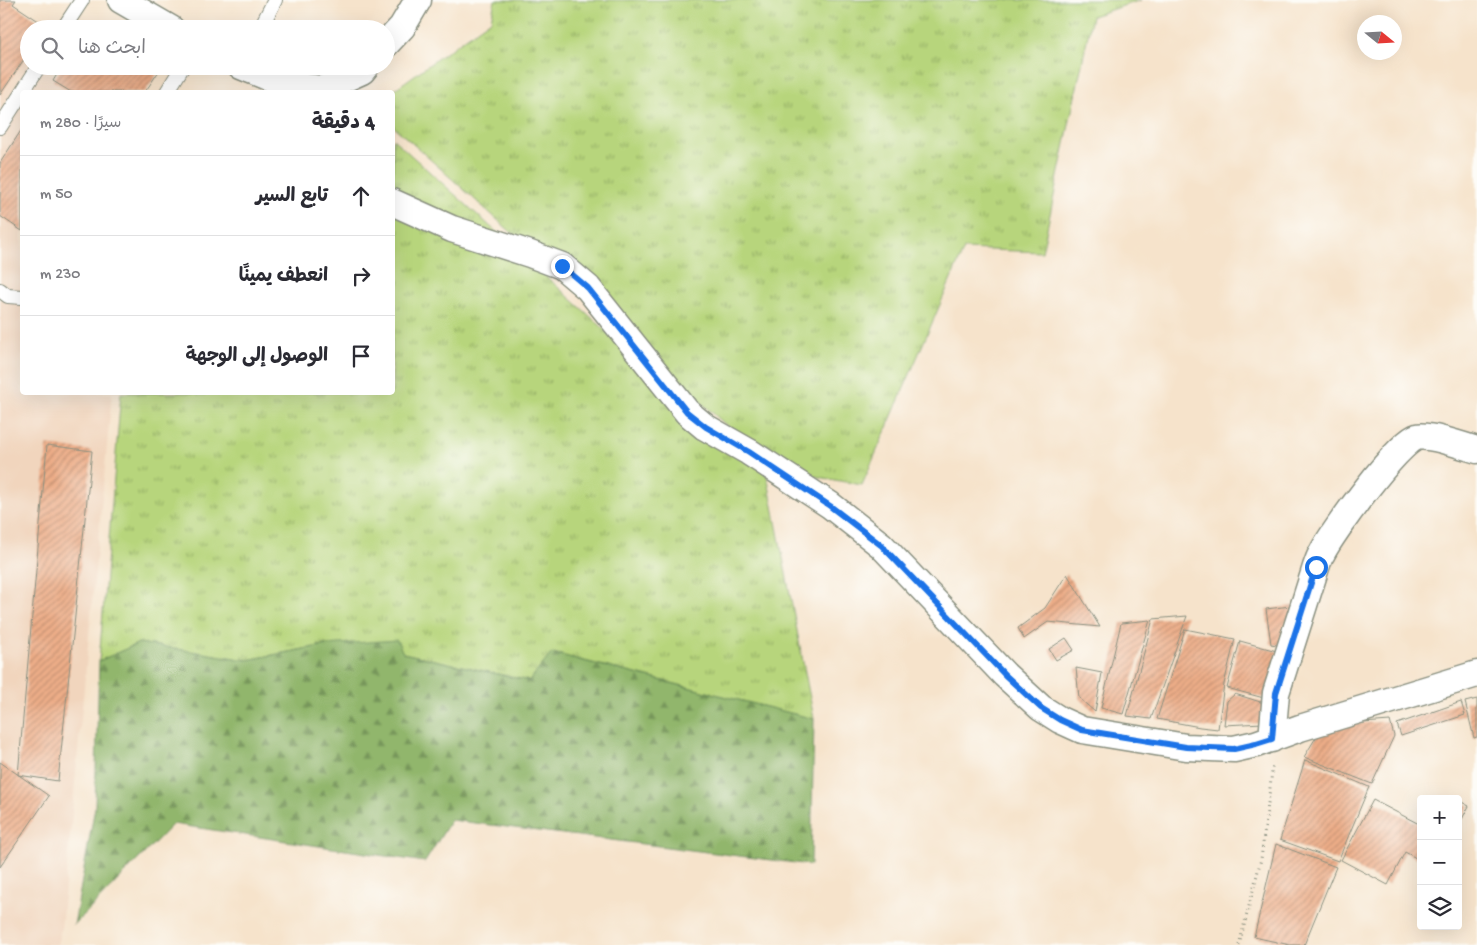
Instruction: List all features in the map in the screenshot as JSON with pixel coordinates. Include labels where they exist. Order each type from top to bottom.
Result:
[{"type":"street","points":[[120,0],[155,20]]},
{"type":"street","points":[[395,34],[402,27],[418,0]]},
{"type":"street","points":[[259,75],[289,89],[322,89],[351,75]]},
{"type":"street","points":[[395,203],[452,229],[562,266],[588,288],[687,412],[706,427],[749,452],[830,506],[881,545],[1005,675],[1041,708],[1060,720],[1082,730],[1186,747],[1234,749],[1256,744],[1300,728],[1477,674]]},
{"type":"street","points":[[1272,739],[1276,693],[1316,567],[1322,552],[1361,495],[1403,446],[1416,437],[1429,437],[1477,450]]},
{"type":"lane","points":[[70,20],[82,0]]},
{"type":"lane","points":[[265,20],[275,0]]},
{"type":"lane","points":[[24,90],[33,75]]},
{"type":"lane","points":[[168,90],[177,75]]},
{"type":"lane","points":[[0,127],[20,96]]},
{"type":"lane","points":[[0,290],[8,296],[20,297]]},
{"type":"path","points":[[1239,945],[1261,859],[1274,768],[1272,739]]},
{"type":"shaded area","points":[[0,31],[20,47],[20,75],[56,75],[75,90],[20,90],[20,395],[112,395],[61,929],[57,945],[0,945]]},
{"type":"green space","points":[[495,0],[1141,0],[1092,16],[1042,252],[964,249],[862,485],[775,469],[395,128],[394,90],[491,20]]},
{"type":"green space","points":[[395,141],[767,475],[814,719],[553,653],[530,681],[403,653],[325,645],[247,660],[139,643],[99,661],[121,395],[395,395]]},
{"type":"green space","points":[[397,640],[403,653],[529,681],[552,653],[814,719],[811,865],[451,820],[425,862],[173,824],[74,925],[95,807],[99,661],[139,643],[247,660],[325,645]]},
{"type":"building","points":[[0,0],[16,0],[13,4],[37,20],[20,20],[20,65],[0,95]]},
{"type":"building","points":[[57,75],[156,75],[146,90],[68,90],[53,81]]},
{"type":"building","points":[[20,132],[20,230],[0,216],[0,163]]},
{"type":"building","points":[[47,445],[92,451],[58,781],[18,775]]},
{"type":"building","points":[[1067,574],[1100,627],[1048,622],[1024,639],[1018,628],[1045,608]]},
{"type":"building","points":[[1299,605],[1287,647],[1271,644],[1266,609]]},
{"type":"building","points":[[1187,616],[1151,719],[1127,716],[1153,619]]},
{"type":"building","points":[[1150,620],[1123,714],[1101,708],[1121,623]]},
{"type":"building","points":[[1185,629],[1235,639],[1224,684],[1218,729],[1157,719]]},
{"type":"building","points":[[1066,638],[1074,650],[1056,660],[1049,649]]},
{"type":"building","points":[[1240,641],[1284,653],[1271,700],[1227,688]]},
{"type":"building","points":[[1076,668],[1102,673],[1095,712],[1079,698]]},
{"type":"building","points":[[1235,694],[1270,705],[1263,723],[1224,725],[1227,701]]},
{"type":"building","points":[[1477,699],[1477,737],[1474,738],[1465,702]]},
{"type":"building","points":[[1461,702],[1465,715],[1401,736],[1397,724]]},
{"type":"building","points":[[1390,721],[1394,736],[1372,784],[1304,757],[1323,726]]},
{"type":"building","points":[[1305,760],[1369,787],[1338,861],[1280,840]]},
{"type":"building","points":[[0,762],[49,796],[0,867]]},
{"type":"building","points":[[1373,800],[1417,823],[1417,856],[1416,858],[1405,852],[1388,885],[1341,860]]},
{"type":"building","points":[[1462,802],[1469,806],[1462,819]]},
{"type":"building","points":[[1276,844],[1336,867],[1304,945],[1290,945],[1254,937]]},
{"type":"route","points":[[562,266],[588,288],[687,412],[706,427],[749,452],[830,506],[881,545],[1005,675],[1041,708],[1060,720],[1082,730],[1186,747],[1234,749],[1272,739],[1276,693],[1316,567]]}]
